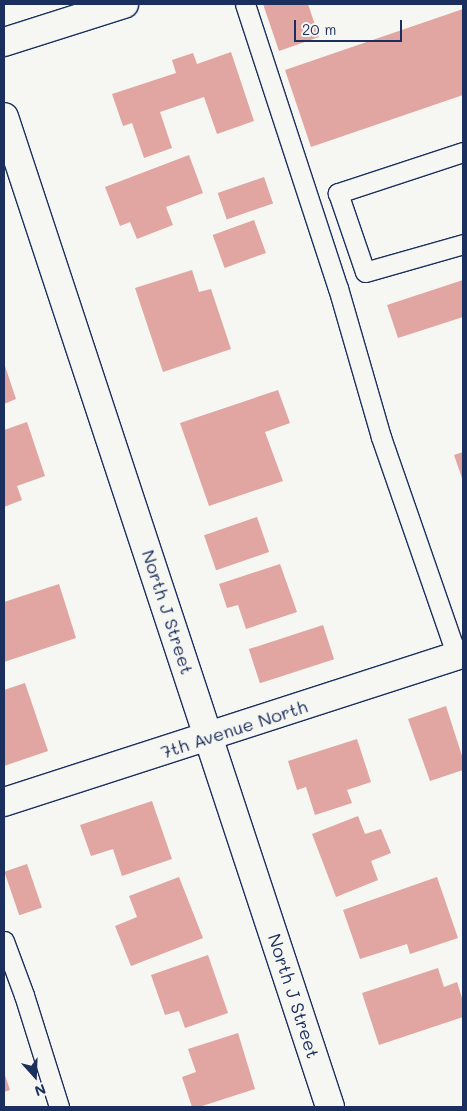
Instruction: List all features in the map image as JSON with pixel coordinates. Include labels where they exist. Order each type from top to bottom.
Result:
[{"type":"street","points":[[4,42],[124,4]]},
{"type":"street","name":"North J Street","points":[[4,116],[210,737],[330,1107]]},
{"type":"street","name":"7th Avenue North","points":[[4,802],[460,655]]},
{"type":"lane","points":[[245,4],[338,288],[381,437],[460,655]]},
{"type":"lane","points":[[463,152],[338,193],[365,272],[463,244]]},
{"type":"lane","points":[[4,941],[24,995],[59,1107]]},
{"type":"building","points":[[263,4],[308,4],[319,37],[279,51]]},
{"type":"building","points":[[463,9],[463,95],[311,147],[285,70]]},
{"type":"building","points":[[231,52],[254,121],[217,134],[204,97],[160,112],[172,148],[144,158],[132,123],[123,126],[112,94],[176,73],[172,60],[193,53],[197,64]]},
{"type":"building","points":[[189,155],[203,193],[166,207],[173,225],[137,239],[130,222],[120,226],[105,187]]},
{"type":"building","points":[[264,177],[273,203],[227,219],[218,193]]},
{"type":"building","points":[[254,220],[266,253],[225,268],[213,235]]},
{"type":"building","points":[[192,270],[199,292],[211,289],[231,349],[163,372],[135,288]]},
{"type":"building","points":[[463,280],[463,317],[398,338],[387,305]]},
{"type":"building","points":[[4,363],[16,399],[4,404]]},
{"type":"building","points":[[278,390],[290,423],[265,432],[283,481],[209,506],[180,423]]},
{"type":"building","points":[[27,422],[45,476],[17,486],[22,500],[4,507],[4,430]]},
{"type":"building","points":[[463,452],[463,481],[454,455]]},
{"type":"building","points":[[257,517],[269,552],[216,570],[204,535]]},
{"type":"building","points":[[280,564],[297,612],[246,629],[238,605],[227,608],[219,584]]},
{"type":"building","points":[[59,584],[76,638],[4,662],[4,602]]},
{"type":"building","points":[[323,625],[334,659],[260,683],[249,649]]},
{"type":"building","points":[[25,683],[48,751],[4,766],[4,690]]},
{"type":"building","points":[[446,706],[463,759],[463,770],[430,781],[408,719]]},
{"type":"building","points":[[357,739],[371,782],[347,790],[352,803],[315,815],[306,787],[297,790],[288,761]]},
{"type":"building","points":[[152,801],[172,859],[122,876],[113,849],[91,856],[80,825]]},
{"type":"building","points":[[358,816],[365,834],[381,829],[391,853],[371,861],[378,880],[336,897],[312,834]]},
{"type":"building","points":[[27,864],[42,907],[19,915],[4,872]]},
{"type":"building","points":[[179,877],[203,938],[131,966],[115,926],[137,917],[129,896]]},
{"type":"building","points":[[437,877],[458,938],[410,954],[407,944],[360,959],[343,910]]},
{"type":"building","points":[[208,955],[228,1013],[185,1028],[179,1011],[165,1015],[151,975]]},
{"type":"building","points":[[438,968],[444,987],[457,982],[463,1001],[463,1017],[379,1045],[362,993]]},
{"type":"building","points":[[238,1033],[255,1089],[199,1107],[192,1107],[182,1077],[196,1072],[188,1049]]},
{"type":"building","points":[[4,1072],[10,1090],[4,1092]]}]
